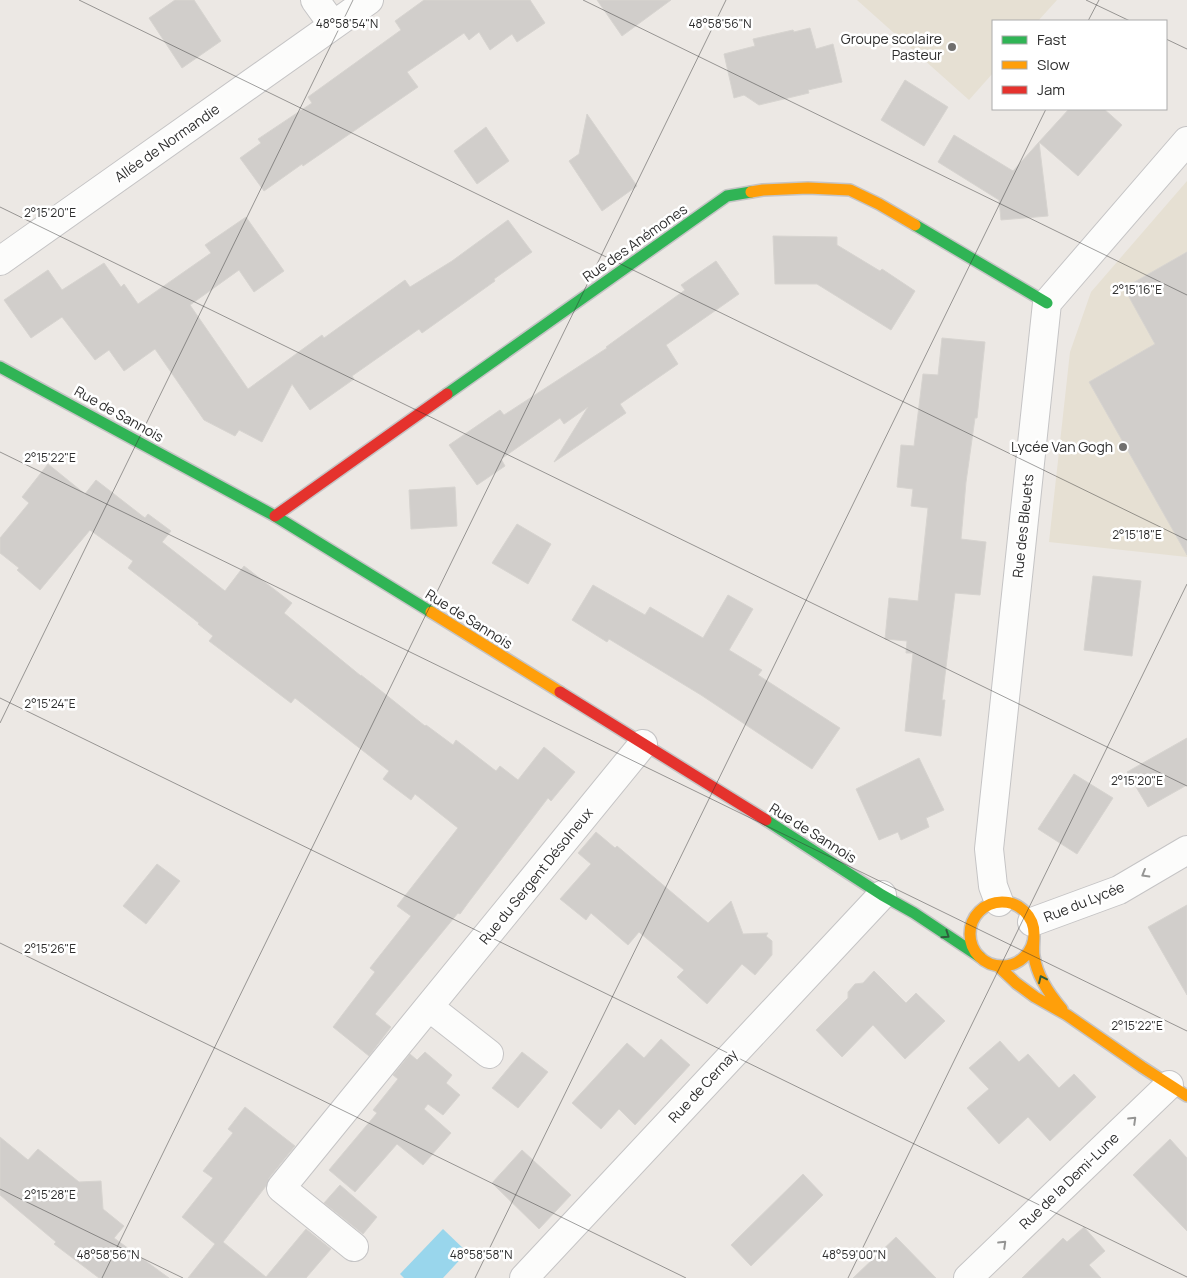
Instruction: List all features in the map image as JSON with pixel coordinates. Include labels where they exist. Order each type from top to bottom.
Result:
[{"type":"street","points":[[315,0],[333,25]]},
{"type":"street","name":"Allée de Normandie","points":[[0,261],[369,0]]},
{"type":"street","points":[[1047,303],[1187,141]]},
{"type":"street","name":"Rue des Anémones","points":[[274,516],[727,196],[763,190],[808,188],[850,190],[879,204],[1047,303]]},
{"type":"street","name":"Rue des Bleuets","points":[[999,902],[993,886],[989,849],[1047,303]]},
{"type":"street","name":"Rue de Sannois","points":[[0,367],[274,516],[785,832],[882,895],[914,912],[980,957]]},
{"type":"street","name":"Rue du Sergent Désolneux","points":[[354,1247],[281,1188],[643,744]]},
{"type":"street","name":"Rue du Lycée","points":[[1033,929],[1119,890],[1187,850]]},
{"type":"street","name":"Rue de Cernay","points":[[524,1278],[882,895]]},
{"type":"street","points":[[1033,929],[1032,946],[1018,962],[1009,966],[998,966],[988,963],[980,957],[974,949],[970,929],[980,911],[989,905],[999,902],[1012,903],[1028,914],[1033,929],[1034,954],[1039,973],[1055,1001],[1067,1014]]},
{"type":"street","name":"Rue de Sannois","points":[[914,912],[940,916]]},
{"type":"street","points":[[960,918],[974,919]]},
{"type":"street","points":[[998,966],[1030,994],[1067,1014],[1178,1091]]},
{"type":"street","points":[[429,1007],[489,1054]]},
{"type":"street","name":"Rue de la Demi-Lune","points":[[968,1278],[1178,1091]]},
{"type":"shaded area","name":"Groupe scolaire Pasteur","points":[[857,0],[1057,0],[1039,20],[992,20],[992,74],[969,100]]},
{"type":"shaded area","name":"Lycée Van Gogh","points":[[1187,181],[1187,557],[1049,542],[1070,352],[1091,292]]},
{"type":"water","points":[[443,1229],[467,1252],[443,1278],[404,1278],[400,1274]]},
{"type":"building","points":[[175,0],[194,0],[221,41],[182,68],[149,18]]},
{"type":"building","points":[[424,0],[530,0],[545,23],[517,42],[512,34],[490,50],[479,32],[469,40],[464,33],[407,72],[418,87],[264,191],[240,158],[261,143],[258,139],[312,103],[308,97],[401,30],[395,21]]},
{"type":"building","points":[[597,0],[671,0],[622,36]]},
{"type":"building","points":[[810,28],[816,49],[833,44],[842,82],[808,90],[809,93],[759,105],[744,95],[734,98],[724,54],[755,46],[753,39]]},
{"type":"building","points":[[905,80],[948,107],[924,146],[881,120]]},
{"type":"building","points":[[1068,110],[1105,110],[1122,125],[1078,176],[1039,142]]},
{"type":"building","points":[[587,114],[637,186],[602,211],[569,161],[579,154]]},
{"type":"building","points":[[486,127],[509,161],[477,184],[454,151]]},
{"type":"building","points":[[954,135],[1013,171],[1039,142],[1048,216],[1001,220],[999,200],[938,162]]},
{"type":"building","points":[[246,217],[284,271],[254,292],[239,270],[190,305],[248,389],[322,335],[324,338],[405,280],[410,287],[452,261],[508,220],[532,252],[422,333],[419,329],[352,376],[354,379],[310,410],[292,384],[262,442],[239,430],[235,436],[204,420],[155,349],[124,371],[109,350],[95,360],[62,317],[31,338],[4,300],[48,270],[62,290],[104,263],[121,287],[124,284],[138,304],[211,253],[205,245]]},
{"type":"building","points":[[773,236],[837,237],[837,245],[880,271],[882,269],[915,291],[891,330],[817,284],[775,284]]},
{"type":"building","points":[[1187,252],[1187,555],[1089,382],[1155,344],[1124,288]]},
{"type":"building","points":[[716,261],[739,294],[666,345],[678,364],[620,404],[626,413],[554,462],[588,407],[564,424],[560,418],[501,459],[505,466],[477,485],[449,445],[500,410],[504,415],[607,348],[685,290],[681,285]]},
{"type":"building","points":[[942,338],[985,342],[977,418],[975,418],[966,482],[961,539],[986,542],[980,595],[955,593],[942,700],[945,700],[941,736],[905,731],[913,653],[906,653],[907,641],[885,639],[889,598],[918,601],[928,508],[911,506],[913,489],[897,487],[901,445],[914,446],[923,374],[938,375]]},
{"type":"building","points":[[48,464],[85,494],[96,480],[145,518],[148,514],[171,531],[162,542],[225,591],[244,566],[292,603],[284,613],[361,676],[425,726],[453,745],[456,740],[496,771],[500,766],[518,780],[544,747],[575,772],[551,801],[548,798],[460,914],[458,913],[375,1014],[391,1027],[369,1056],[333,1027],[375,972],[370,968],[411,916],[397,906],[458,828],[415,794],[411,800],[383,779],[389,771],[295,698],[291,703],[209,641],[213,636],[199,623],[128,568],[133,561],[90,530],[40,590],[17,570],[19,568],[0,553],[0,538],[29,503],[22,497]]},
{"type":"building","points":[[455,487],[457,526],[411,529],[409,490]]},
{"type":"building","points":[[517,524],[551,544],[528,584],[492,563]]},
{"type":"building","points":[[1093,576],[1141,581],[1132,656],[1084,650]]},
{"type":"building","points":[[593,585],[645,615],[650,607],[703,638],[728,595],[753,609],[729,650],[762,670],[758,675],[840,728],[812,769],[701,695],[609,639],[607,642],[572,620]]},
{"type":"building","points":[[1187,738],[1187,785],[1148,807],[1127,772]]},
{"type":"building","points":[[919,758],[944,810],[926,818],[929,827],[901,840],[898,832],[879,840],[856,789]]},
{"type":"building","points":[[1074,774],[1113,798],[1077,854],[1038,829]]},
{"type":"building","points":[[596,832],[615,848],[617,846],[708,923],[731,901],[743,934],[768,933],[766,936],[772,941],[772,955],[755,975],[742,964],[707,1004],[677,977],[684,970],[639,932],[628,945],[591,913],[586,920],[560,899],[591,864],[578,853]]},
{"type":"building","points":[[157,864],[180,881],[146,924],[123,906]]},
{"type":"building","points":[[1187,905],[1187,995],[1148,927]]},
{"type":"building","points":[[874,971],[906,1003],[916,993],[945,1021],[905,1059],[873,1025],[842,1057],[816,1030],[848,998],[848,992],[855,984],[863,983]]},
{"type":"building","points":[[661,1039],[690,1065],[635,1125],[619,1109],[601,1129],[572,1103],[627,1043],[644,1058]]},
{"type":"building","points":[[1000,1041],[1019,1062],[1028,1054],[1059,1088],[1074,1074],[1096,1097],[1050,1141],[1028,1117],[999,1144],[967,1108],[989,1089],[969,1068]]},
{"type":"building","points":[[425,1052],[452,1075],[446,1083],[460,1095],[443,1115],[428,1104],[424,1109],[451,1133],[423,1165],[397,1144],[355,1192],[329,1170],[377,1113],[373,1110],[398,1079],[393,1075],[410,1054],[417,1060]]},
{"type":"building","points":[[522,1052],[548,1072],[518,1108],[492,1088]]},
{"type":"building","points":[[245,1107],[295,1146],[269,1178],[266,1186],[223,1242],[266,1277],[306,1229],[331,1249],[306,1278],[188,1278],[215,1244],[182,1217],[213,1178],[203,1171],[233,1133],[228,1129]]},
{"type":"building","points":[[0,1137],[28,1160],[38,1149],[79,1182],[101,1181],[103,1209],[124,1226],[114,1238],[169,1278],[99,1278],[54,1244],[56,1242],[0,1195]]},
{"type":"building","points":[[1170,1139],[1187,1158],[1187,1231],[1133,1175]]},
{"type":"building","points":[[522,1150],[571,1195],[539,1229],[492,1183]]},
{"type":"building","points":[[803,1174],[823,1195],[751,1266],[731,1245]]},
{"type":"building","points":[[340,1185],[377,1217],[363,1234],[324,1203]]},
{"type":"building","points":[[1084,1227],[1105,1251],[1089,1265],[1101,1278],[1022,1278],[1063,1238],[1067,1242]]},
{"type":"building","points":[[896,1237],[936,1278],[853,1278]]},
{"type":"traffic: fast","points":[[447,394],[727,196],[751,192]]},
{"type":"traffic: fast","points":[[915,225],[1047,303]]},
{"type":"traffic: fast","points":[[0,367],[275,516],[431,612]]},
{"type":"traffic: fast","points":[[766,820],[980,957]]},
{"type":"traffic: slow","points":[[751,192],[808,188],[850,190],[915,225]]},
{"type":"traffic: slow","points":[[431,612],[560,692]]},
{"type":"traffic: slow","points":[[1002,902],[1014,904],[1025,911],[1032,922],[1034,934],[1032,946],[1025,957],[1014,964],[1002,966],[990,964],[979,957],[972,946],[970,934],[972,922],[979,911],[990,904],[1002,902]]},
{"type":"traffic: slow","points":[[1034,936],[1034,954],[1038,971],[1048,991],[1062,1009]]},
{"type":"traffic: slow","points":[[998,966],[1035,997],[1067,1015],[1187,1096]]},
{"type":"traffic: jam","points":[[275,516],[447,394]]},
{"type":"traffic: jam","points":[[560,692],[766,820]]},
{"type":"place","name":"Groupe scolaire Pasteur","points":[[952,47]]},
{"type":"place","name":"Lycée Van Gogh","points":[[1123,447]]}]
